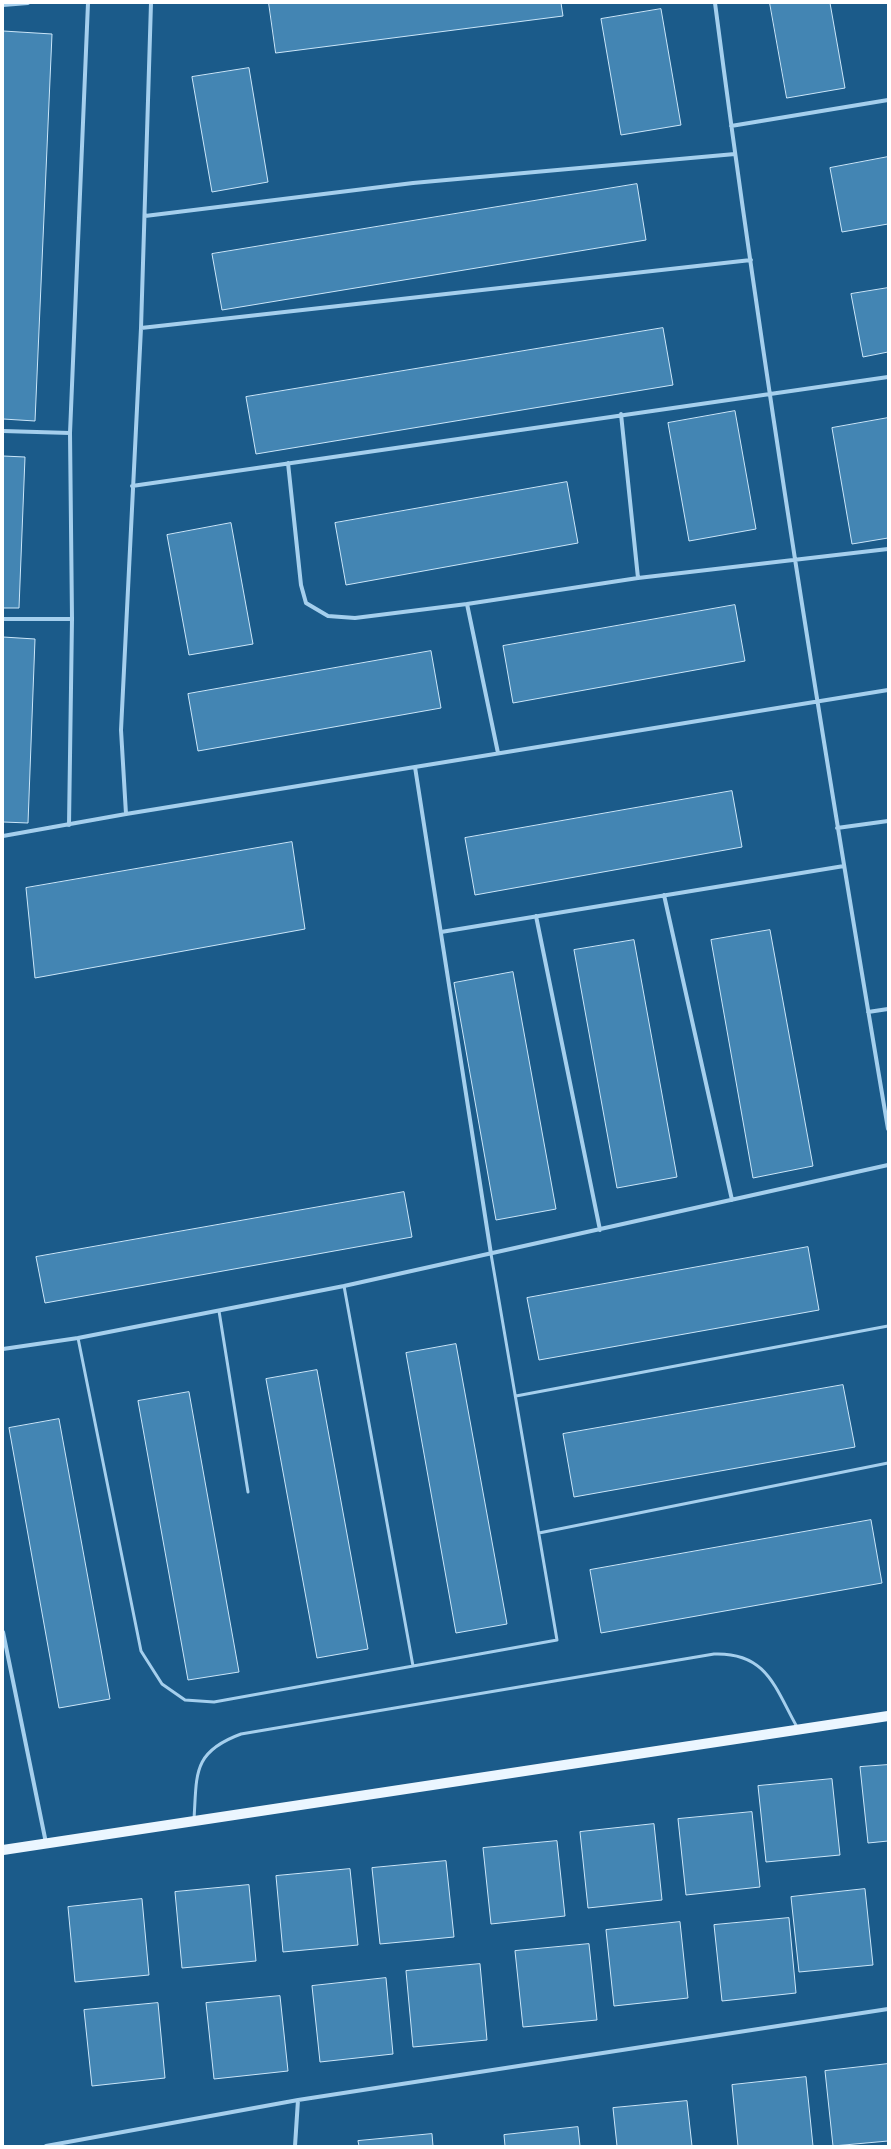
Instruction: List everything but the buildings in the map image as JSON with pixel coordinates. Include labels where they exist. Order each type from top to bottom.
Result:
[{"type":"main road","points":[[3,1850],[888,1716]]},
{"type":"street","points":[[3,5],[28,3]]},
{"type":"street","points":[[69,826],[72,619],[70,433],[88,3]]},
{"type":"street","points":[[126,814],[121,730],[141,328],[151,3]]},
{"type":"street","points":[[715,3],[734,154],[816,702],[888,1129]]},
{"type":"street","points":[[731,126],[888,100]]},
{"type":"street","points":[[145,216],[413,183],[734,154]]},
{"type":"street","points":[[141,328],[751,260]]},
{"type":"street","points":[[132,486],[770,392],[888,377]]},
{"type":"street","points":[[622,414],[638,578]]},
{"type":"street","points":[[3,431],[70,433]]},
{"type":"street","points":[[288,463],[301,585],[306,603],[328,616],[355,618],[467,604],[638,578],[796,561],[888,549]]},
{"type":"street","points":[[467,604],[498,754]]},
{"type":"street","points":[[3,618],[72,619]]},
{"type":"street","points":[[3,836],[69,826],[126,814],[888,690]]},
{"type":"street","points":[[415,767],[491,1254]]},
{"type":"street","points":[[837,828],[888,821]]},
{"type":"street","points":[[441,932],[844,866]]},
{"type":"street","points":[[664,895],[732,1200]]},
{"type":"street","points":[[536,916],[600,1230]]},
{"type":"street","points":[[868,1012],[888,1009]]},
{"type":"street","points":[[3,1350],[78,1338],[344,1286],[888,1165]]},
{"type":"street","points":[[3,1632],[46,1844]]},
{"type":"street","points":[[46,2146],[298,2100],[888,2008]]},
{"type":"street","points":[[295,2146],[298,2100]]},
{"type":"lane","points":[[78,1338],[141,1651],[162,1684],[185,1700],[214,1702],[557,1640],[491,1254]]},
{"type":"lane","points":[[344,1286],[413,1666]]},
{"type":"lane","points":[[219,1311],[248,1492]]},
{"type":"lane","points":[[516,1396],[888,1326]]},
{"type":"lane","points":[[539,1533],[888,1463]]},
{"type":"lane","points":[[194,1822],[197,1771],[204,1757],[214,1747],[227,1739],[241,1734],[714,1654],[728,1653],[742,1656],[755,1663],[767,1673],[799,1730]]}]
